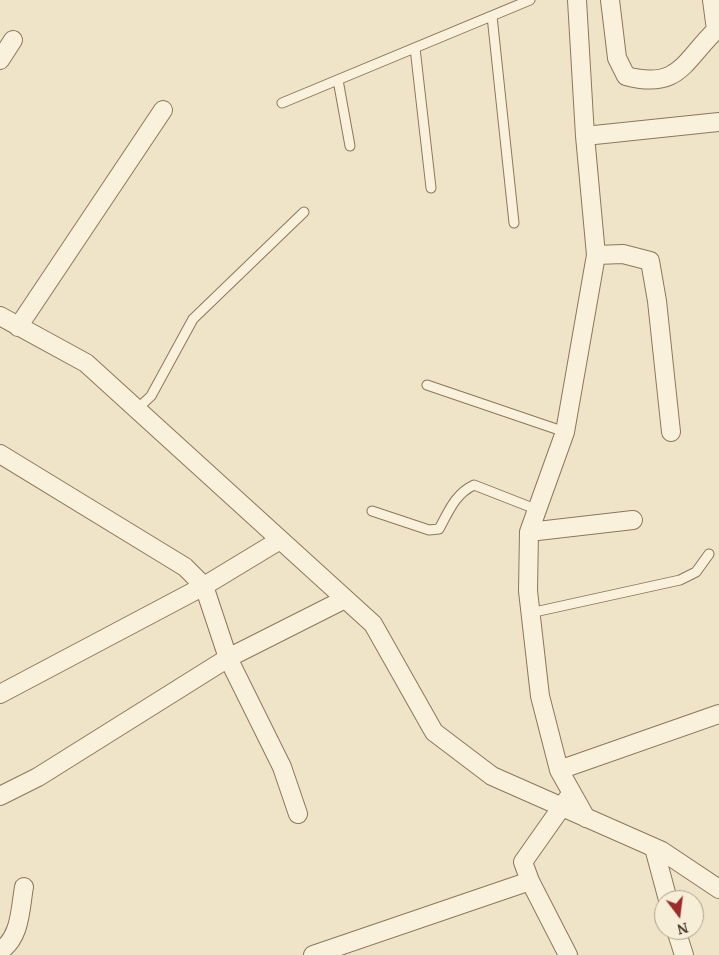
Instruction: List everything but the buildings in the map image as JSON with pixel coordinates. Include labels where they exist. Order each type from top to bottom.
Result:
[{"type":"street","points":[[577,0],[585,136],[596,256],[565,432],[529,532],[528,591],[540,696],[559,770],[586,818]]},
{"type":"street","points":[[610,0],[617,58],[626,76],[644,81],[659,81],[680,71],[718,31],[712,0]]},
{"type":"street","points":[[0,60],[13,40]]},
{"type":"street","points":[[18,327],[163,110]]},
{"type":"street","points":[[585,136],[719,122]]},
{"type":"street","points":[[596,256],[624,254],[650,260],[657,301],[671,432]]},
{"type":"street","points":[[0,316],[86,363],[373,624],[434,732],[492,776],[654,848],[719,888]]},
{"type":"street","points":[[0,454],[186,567],[204,586],[228,658],[282,767],[298,814]]},
{"type":"street","points":[[529,532],[632,520]]},
{"type":"street","points":[[0,694],[204,586],[280,540]]},
{"type":"street","points":[[0,796],[38,777],[228,658],[345,599]]},
{"type":"street","points":[[559,770],[719,714]]},
{"type":"street","points":[[568,955],[530,881],[523,862],[562,807],[571,791]]},
{"type":"street","points":[[654,848],[665,890]]},
{"type":"street","points":[[314,955],[530,881]]},
{"type":"street","points":[[0,951],[7,946],[16,933],[24,887]]},
{"type":"street","points":[[679,940],[684,955]]},
{"type":"lane","points":[[282,103],[530,0]]},
{"type":"lane","points":[[492,16],[514,222]]},
{"type":"lane","points":[[414,48],[430,188]]},
{"type":"lane","points":[[338,80],[350,146]]},
{"type":"lane","points":[[136,410],[151,396],[193,319],[304,212]]},
{"type":"lane","points":[[427,385],[565,432]]},
{"type":"lane","points":[[372,511],[429,530],[439,529],[450,506],[462,491],[474,486],[538,510]]},
{"type":"lane","points":[[530,613],[680,580],[696,572],[709,554]]}]
